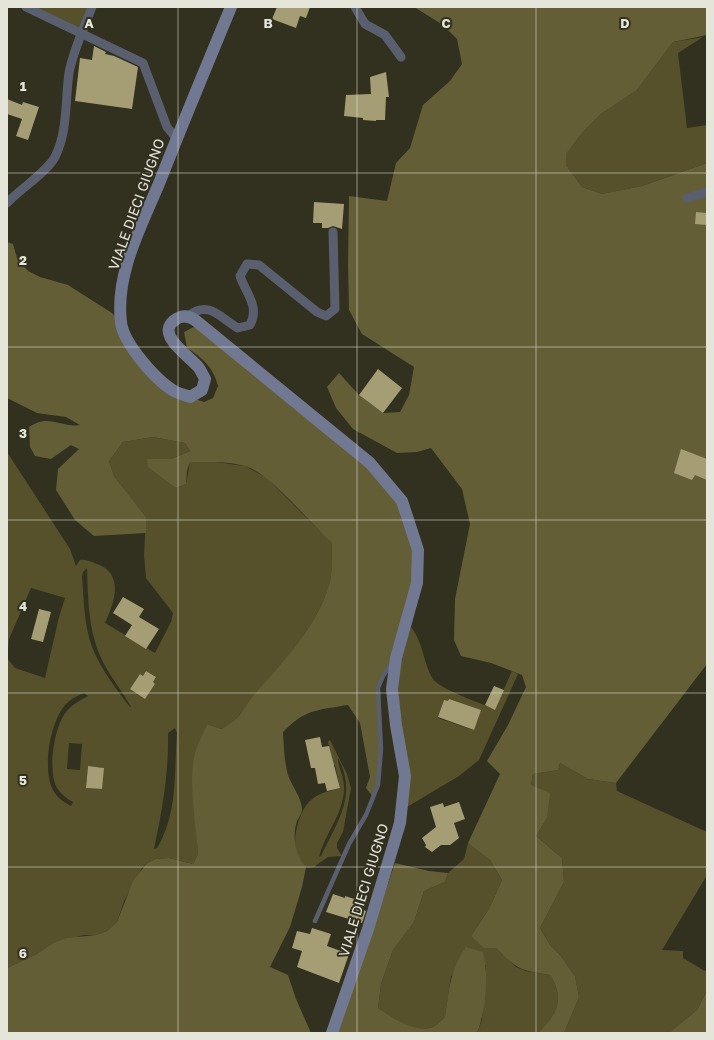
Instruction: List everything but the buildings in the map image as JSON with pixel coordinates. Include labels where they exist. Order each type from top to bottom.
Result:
[{"type":"main road","name":"VIALE DIECI GIUGNO","points":[[231,7],[176,138],[130,257],[122,288],[121,323],[128,343],[140,359],[175,392],[190,397],[202,390],[205,379],[199,368],[168,335],[169,329],[176,318],[188,316],[195,320],[370,463],[402,501],[418,550],[417,583],[396,658],[392,689],[396,725],[405,776],[400,823],[368,929],[332,1033]]},
{"type":"street","points":[[26,7],[82,32],[142,63],[167,127],[176,138]]},
{"type":"street","points":[[7,203],[54,158],[60,145],[63,138],[70,72],[82,32],[92,7]]},
{"type":"street","points":[[355,7],[365,24],[385,35],[401,57]]},
{"type":"street","points":[[687,198],[707,192]]},
{"type":"street","name":"VIALE DIECI GIUGNO","points":[[188,316],[197,309],[208,308],[238,328],[250,325],[254,317],[254,309],[240,276],[248,264],[259,265],[317,312],[326,316],[335,309],[333,232]]},
{"type":"lane","name":"VIALE DIECI GIUGNO","points":[[315,921],[349,844],[366,815],[378,784],[381,749],[378,688],[383,676],[396,658]]},
{"type":"shaded area","points":[[26,7],[94,7],[82,33]]},
{"type":"shaded area","points":[[414,7],[707,7],[707,35],[673,42],[637,90],[601,114],[583,132],[566,154],[566,165],[582,187],[602,194],[642,186],[707,163],[707,664],[616,783],[588,779],[560,763],[558,770],[533,774],[531,785],[550,793],[547,818],[536,836],[562,858],[564,882],[540,928],[550,945],[560,955],[575,976],[579,997],[564,1033],[538,1033],[550,1020],[557,1006],[557,992],[550,975],[520,968],[509,961],[496,948],[484,948],[471,936],[489,909],[502,880],[490,860],[468,843],[500,774],[487,761],[508,725],[526,687],[522,675],[491,663],[461,656],[454,640],[455,599],[470,524],[462,489],[431,448],[417,452],[397,453],[353,429],[336,408],[327,387],[339,373],[359,395],[383,413],[400,412],[409,395],[414,367],[362,334],[349,310],[348,264],[349,196],[387,201],[396,163],[410,148],[423,105],[450,81],[462,64],[457,39],[443,25]]},
{"type":"shaded area","points":[[703,37],[678,53],[687,128],[707,125],[707,163],[642,186],[602,194],[582,187],[566,165],[566,154],[583,132],[601,114],[637,90],[673,42]]},
{"type":"shaded area","points":[[7,242],[13,244],[17,258],[28,271],[40,277],[68,285],[112,313],[121,323],[128,343],[175,392],[204,402],[213,398],[218,386],[216,379],[207,364],[198,355],[187,348],[184,332],[194,327],[210,332],[370,463],[402,501],[418,550],[396,658],[378,688],[380,771],[373,797],[366,788],[370,777],[360,723],[348,705],[312,712],[298,719],[283,732],[284,754],[288,775],[300,800],[302,809],[297,821],[295,833],[297,851],[306,867],[302,887],[290,927],[270,967],[288,975],[296,999],[311,1033],[7,1033],[7,968],[35,955],[53,943],[67,938],[96,935],[107,931],[117,922],[133,881],[147,863],[156,859],[169,858],[193,864],[198,854],[192,775],[195,753],[199,742],[207,724],[221,729],[236,719],[254,695],[298,644],[316,616],[329,585],[332,543],[278,489],[255,471],[245,466],[225,463],[190,462],[187,471],[186,484],[176,488],[148,467],[147,459],[171,459],[190,451],[185,443],[153,437],[123,442],[109,461],[114,476],[146,517],[146,533],[94,536],[75,520],[56,490],[58,469],[79,449],[71,445],[51,459],[35,456],[30,447],[29,427],[43,421],[67,425],[80,425],[66,417],[37,413],[7,398]]},
{"type":"shaded area","points":[[153,437],[185,443],[190,451],[171,459],[147,459],[176,488],[186,484],[190,462],[216,462],[245,466],[267,478],[332,543],[329,586],[321,606],[299,642],[232,724],[221,729],[207,724],[195,754],[193,771],[198,854],[193,864],[169,858],[156,859],[147,863],[142,868],[124,901],[117,922],[107,931],[96,935],[84,935],[53,943],[35,955],[7,968],[7,658],[7,452],[70,549],[76,566],[80,560],[87,560],[106,569],[111,575],[114,582],[114,598],[105,623],[155,653],[171,622],[173,613],[146,578],[144,555],[146,517],[114,476],[109,461],[123,442]],"holes":[[[87,568],[90,616],[94,639],[98,651],[106,668],[131,707],[109,678],[92,647],[86,621],[82,577],[83,572]],[[31,588],[65,598],[59,617],[45,678],[15,668],[7,658],[9,639]],[[146,671],[156,677],[153,682],[155,684],[145,699],[130,689],[140,674],[143,676]],[[84,693],[88,696],[77,702],[66,712],[58,727],[55,737],[52,759],[52,769],[56,786],[63,796],[73,802],[71,806],[59,798],[53,790],[48,770],[48,758],[52,733],[60,712],[72,699]],[[175,728],[177,733],[172,807],[164,835],[157,848],[154,849],[164,792],[168,733]],[[69,743],[82,744],[80,770],[67,769]],[[88,766],[103,768],[102,789],[86,788]]]},
{"type":"shaded area","points":[[411,627],[419,640],[427,667],[433,679],[437,683],[462,696],[495,709],[512,671],[518,674],[479,760],[459,776],[407,807],[395,706],[398,666]],"holes":[[[444,700],[479,714],[473,730],[438,718]]]},
{"type":"shaded area","points":[[330,740],[347,774],[351,788],[343,832],[337,843],[337,848],[342,856],[328,857],[314,867],[308,868],[301,863],[297,856],[295,847],[295,836],[300,817],[304,808],[316,796],[340,788],[328,742]],"holes":[[[338,758],[344,771],[346,796],[343,808],[339,820],[321,856],[319,857],[343,800],[343,777]]]},
{"type":"shaded area","points":[[560,763],[588,779],[616,783],[617,791],[707,832],[707,875],[662,950],[683,951],[683,958],[705,971],[707,969],[707,991],[697,1010],[669,1033],[564,1033],[579,997],[575,976],[560,955],[550,945],[540,928],[564,882],[562,858],[536,836],[547,818],[531,785],[533,774],[558,770]]},
{"type":"shaded area","points":[[468,843],[490,860],[502,880],[489,909],[471,936],[496,948],[516,967],[526,971],[550,975],[555,984],[558,999],[557,1006],[550,1020],[538,1033],[477,1033],[482,1020],[486,965],[451,976],[445,1017],[438,1024],[432,1027],[423,1029],[409,1026],[396,1020],[378,1008],[381,984],[393,950],[414,922],[424,891],[445,882],[448,873],[464,859]]},
{"type":"shaded area","points":[[395,863],[429,871],[448,873],[445,882],[424,891],[414,922],[393,950],[381,984],[378,1008],[409,1026],[423,1029],[436,1025],[445,1017],[453,972],[466,947],[483,952],[485,961],[486,993],[483,1014],[477,1033],[338,1033]]},
{"type":"shaded area","points":[[707,991],[707,1031],[705,1033],[669,1033],[697,1010]]}]
